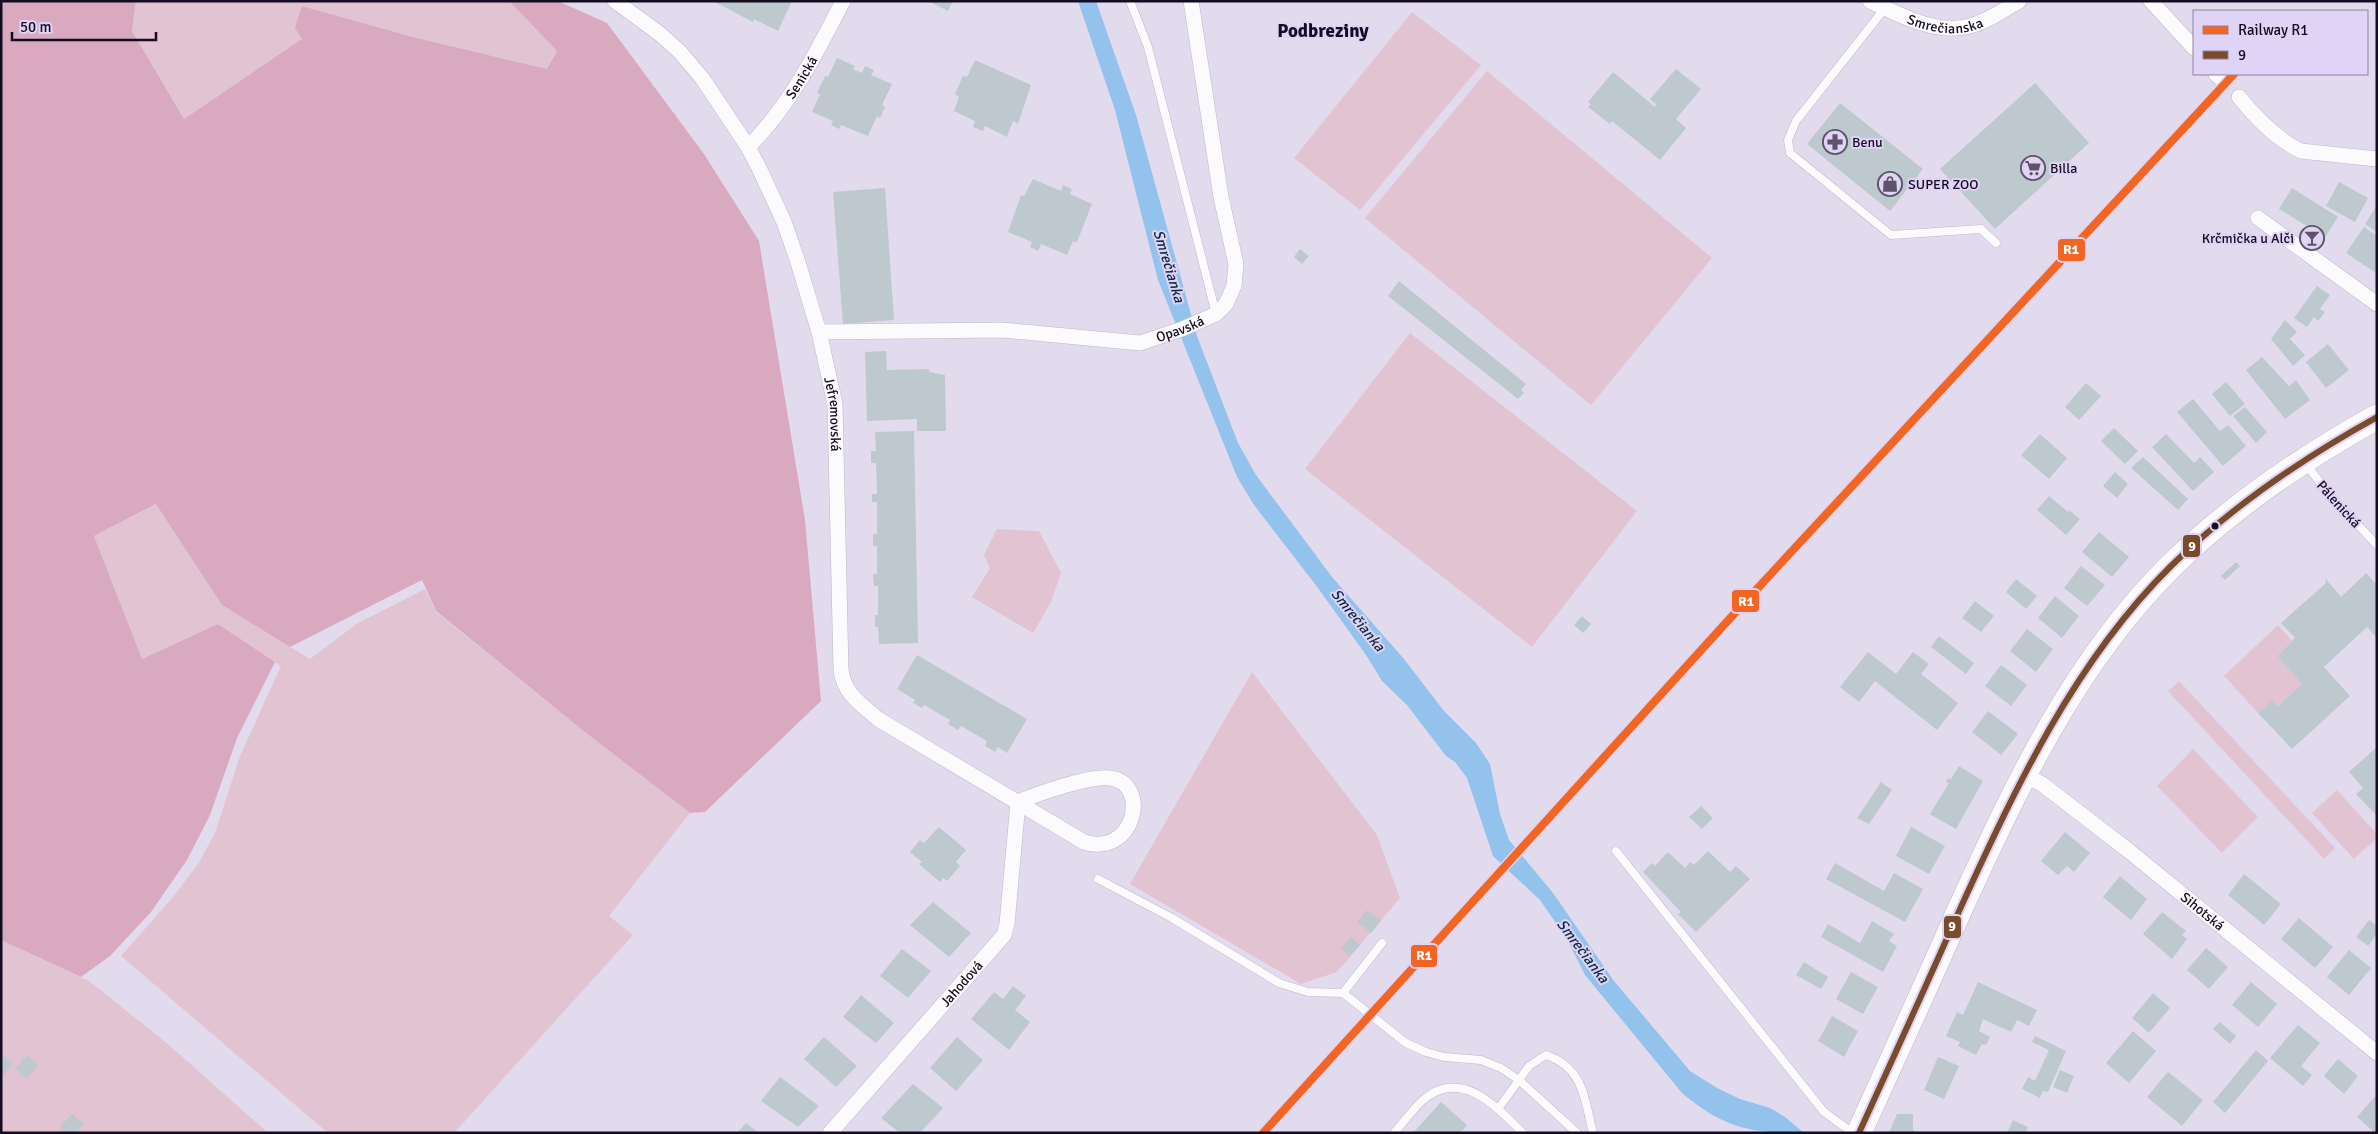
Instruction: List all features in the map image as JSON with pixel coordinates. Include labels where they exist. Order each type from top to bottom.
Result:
[{"type":"main road","points":[[1859,1133],[1975,877],[2024,775],[2071,691],[2097,653],[2148,590],[2206,533],[2304,461],[2377,417]]},
{"type":"street","name":"Jefremovská","points":[[615,1],[660,34],[680,52],[702,78],[748,148],[784,222],[819,332],[835,404],[841,670],[846,688],[852,696],[878,719],[1084,842],[1093,845],[1113,842],[1122,836],[1133,813],[1134,804],[1132,793],[1126,786],[1110,778],[1046,791],[1018,802]]},
{"type":"street","name":"Senická","points":[[748,148],[772,121],[808,66],[843,1]]},
{"type":"street","name":"Opavská","points":[[819,332],[1002,330],[1140,343],[1182,330],[1216,314],[1226,304],[1234,286],[1236,264],[1221,197],[1191,1]]},
{"type":"street","name":"Smrečianska","points":[[1870,1],[1924,23],[1948,28],[1969,26],[2019,1]]},
{"type":"street","points":[[2151,1],[2193,47]]},
{"type":"street","points":[[2239,97],[2258,120],[2290,146],[2301,151],[2377,160]]},
{"type":"street","points":[[2258,218],[2377,304]]},
{"type":"street","name":"Sihotská","points":[[2024,775],[2042,784],[2129,851],[2377,1053]]},
{"type":"street","name":"Jahodová","points":[[830,1133],[1004,935],[1008,918],[1018,802]]},
{"type":"lane","points":[[1130,1],[1148,47],[1216,314]]},
{"type":"lane","points":[[1885,8],[1796,121],[1788,140],[1790,153],[1892,235],[1981,229],[1996,242]]},
{"type":"lane","name":"Pálenická","points":[[2304,461],[2328,493],[2377,545]]},
{"type":"lane","points":[[1616,851],[1824,1112],[1854,1133]]},
{"type":"lane","points":[[1098,879],[1172,918],[1278,983],[1308,992],[1343,993],[1406,1043],[1426,1052],[1444,1057],[1480,1060],[1501,1068],[1519,1080],[1577,1133]]},
{"type":"lane","points":[[1343,993],[1382,943]]},
{"type":"lane","points":[[1498,1109],[1529,1066],[1546,1055],[1559,1060],[1570,1068],[1582,1089],[1592,1133]]},
{"type":"lane","points":[[1394,1133],[1428,1096],[1447,1089],[1469,1089],[1498,1109],[1523,1133]]},
{"type":"shaded area","points":[[1,1],[136,1],[132,31],[184,119],[302,39],[295,28],[302,6],[413,37],[547,69],[557,51],[509,1],[558,1],[607,23],[704,154],[759,241],[805,520],[821,701],[705,812],[690,813],[581,729],[436,611],[422,580],[290,647],[222,605],[156,504],[94,536],[142,659],[218,624],[275,662],[237,738],[210,815],[187,860],[151,912],[110,956],[81,977],[1,940]]},
{"type":"shaded area","points":[[136,1],[509,1],[557,51],[547,69],[413,37],[302,6],[303,39],[184,119],[132,31]]},
{"type":"shaded area","points":[[1412,12],[1481,65],[1360,210],[1294,158]]},
{"type":"shaded area","points":[[1487,71],[1712,258],[1591,405],[1365,218]]},
{"type":"shaded area","points":[[1410,333],[1637,511],[1532,647],[1305,469]]},
{"type":"shaded area","points":[[157,504],[222,605],[310,659],[358,623],[425,589],[436,612],[581,729],[690,813],[609,916],[633,935],[454,1133],[328,1133],[121,956],[173,897],[198,864],[215,833],[240,756],[281,666],[218,624],[142,659],[94,536]]},
{"type":"shaded area","points":[[997,529],[1039,531],[1061,573],[1050,604],[1033,633],[972,597],[990,568],[984,555]]},
{"type":"shaded area","points":[[2278,625],[2292,641],[2277,656],[2302,684],[2278,706],[2272,700],[2258,713],[2224,676]]},
{"type":"shaded area","points":[[1252,672],[1377,835],[1400,898],[1337,972],[1301,984],[1130,884]]},
{"type":"shaded area","points":[[2179,681],[2335,848],[2324,859],[2168,691]]},
{"type":"shaded area","points":[[2193,749],[2258,817],[2222,853],[2157,786]]},
{"type":"shaded area","points":[[2337,790],[2377,834],[2377,838],[2354,859],[2312,813]]},
{"type":"shaded area","points":[[1,940],[89,981],[169,1045],[268,1133],[1,1133]]},
{"type":"water","name":"Smrečianka","points":[[1078,1],[1096,1],[1136,115],[1197,336],[1238,443],[1256,475],[1332,577],[1404,659],[1444,711],[1476,743],[1490,764],[1500,814],[1509,840],[1553,893],[1614,981],[1690,1071],[1717,1088],[1740,1099],[1770,1108],[1785,1117],[1804,1133],[1769,1132],[1739,1126],[1712,1114],[1682,1093],[1585,975],[1567,939],[1540,900],[1493,856],[1467,778],[1455,762],[1446,756],[1407,705],[1382,681],[1366,655],[1318,588],[1254,505],[1237,477],[1158,280],[1115,110]]},
{"type":"building","points":[[713,1],[792,1],[778,31],[754,19],[753,22]]},
{"type":"building","points":[[928,1],[953,1],[948,11]]},
{"type":"building","points":[[837,58],[855,66],[853,69],[862,73],[865,66],[874,70],[871,75],[892,84],[882,105],[885,107],[880,118],[877,116],[868,136],[841,125],[839,129],[831,125],[833,121],[812,112],[820,94],[817,93],[825,76],[828,77]]},
{"type":"building","points":[[975,60],[1031,85],[1018,124],[1013,121],[1007,137],[985,126],[983,131],[973,127],[975,121],[954,111],[959,97],[955,94],[963,76],[967,77]]},
{"type":"building","points":[[1676,69],[1701,89],[1676,119],[1686,128],[1660,160],[1612,121],[1610,124],[1588,107],[1591,104],[1588,102],[1613,72],[1655,107],[1656,104],[1650,99]]},
{"type":"building","points":[[2035,83],[2089,143],[1995,229],[1940,169]]},
{"type":"building","points":[[1840,103],[1923,169],[1890,211],[1807,144]]},
{"type":"building","points":[[1033,179],[1061,191],[1063,185],[1072,189],[1070,194],[1092,204],[1077,242],[1073,241],[1067,255],[1041,244],[1038,251],[1030,247],[1032,242],[1008,232],[1021,195],[1024,196]]},
{"type":"building","points":[[2339,182],[2368,198],[2355,222],[2326,206]]},
{"type":"building","points":[[885,188],[894,320],[843,324],[833,192]]},
{"type":"building","points":[[2292,188],[2338,217],[2325,237],[2279,209]]},
{"type":"building","points":[[2377,205],[2377,232],[2365,224]]},
{"type":"building","points":[[2364,227],[2377,236],[2376,273],[2346,253]]},
{"type":"building","points":[[1300,249],[1309,256],[1302,264],[1294,257]]},
{"type":"building","points":[[1399,281],[1526,384],[1521,390],[1524,393],[1518,399],[1388,296]]},
{"type":"building","points":[[2317,286],[2330,295],[2320,309],[2325,312],[2318,321],[2314,317],[2307,327],[2294,318]]},
{"type":"building","points":[[2285,320],[2297,332],[2290,339],[2305,355],[2293,366],[2271,339]]},
{"type":"building","points":[[2328,344],[2349,370],[2326,388],[2306,362]]},
{"type":"building","points":[[886,351],[887,370],[929,369],[929,372],[945,375],[946,431],[917,431],[917,419],[867,421],[865,352]]},
{"type":"building","points":[[2262,357],[2289,386],[2296,380],[2310,400],[2285,419],[2246,370]]},
{"type":"building","points":[[2226,382],[2245,404],[2230,416],[2212,394]]},
{"type":"building","points":[[2086,383],[2101,396],[2079,420],[2065,407]]},
{"type":"building","points":[[2193,399],[2220,431],[2228,425],[2246,446],[2223,466],[2177,412]]},
{"type":"building","points":[[2245,407],[2267,432],[2256,443],[2233,416]]},
{"type":"building","points":[[2114,428],[2138,451],[2125,464],[2101,441]]},
{"type":"building","points":[[914,431],[918,643],[879,644],[878,627],[875,627],[875,615],[878,615],[878,586],[874,586],[873,574],[877,574],[877,546],[873,546],[873,534],[877,534],[877,502],[872,502],[872,494],[877,494],[876,463],[871,463],[871,451],[876,451],[875,432]]},
{"type":"building","points":[[2040,434],[2067,458],[2049,479],[2021,455]]},
{"type":"building","points":[[2166,434],[2194,463],[2200,457],[2214,472],[2193,491],[2152,447]]},
{"type":"building","points":[[2143,457],[2188,499],[2178,510],[2131,468]]},
{"type":"building","points":[[2115,472],[2128,484],[2117,498],[2103,486]]},
{"type":"building","points":[[2049,496],[2068,512],[2069,510],[2080,519],[2066,535],[2037,510]]},
{"type":"building","points":[[2099,532],[2129,557],[2112,577],[2082,552]]},
{"type":"building","points":[[2236,562],[2240,566],[2225,580],[2221,576]]},
{"type":"building","points":[[2081,566],[2105,585],[2087,606],[2064,588]]},
{"type":"building","points":[[2366,573],[2377,585],[2377,638],[2367,627],[2324,667],[2350,696],[2292,749],[2258,713],[2272,700],[2278,706],[2302,684],[2277,656],[2295,638],[2281,623],[2326,583],[2325,578],[2341,597]]},
{"type":"building","points":[[2016,579],[2037,596],[2026,609],[2006,592]]},
{"type":"building","points":[[2055,596],[2079,616],[2062,638],[2038,618]]},
{"type":"building","points":[[1975,601],[1994,616],[1981,632],[1962,618]]},
{"type":"building","points":[[1582,616],[1591,624],[1583,633],[1574,625]]},
{"type":"building","points":[[2027,629],[2053,649],[2036,672],[2010,651]]},
{"type":"building","points":[[1939,636],[1974,663],[1966,674],[1931,647]]},
{"type":"building","points":[[1868,652],[1896,674],[1913,652],[1929,664],[1921,674],[1958,703],[1937,730],[1875,681],[1859,702],[1840,687]]},
{"type":"building","points":[[917,655],[1027,719],[1007,753],[998,747],[995,752],[985,746],[987,741],[961,726],[958,730],[948,724],[950,720],[924,705],[922,708],[913,703],[915,700],[897,689]]},
{"type":"building","points":[[2001,665],[2027,685],[2011,706],[1985,686]]},
{"type":"building","points":[[1988,711],[2018,734],[2001,755],[1972,732]]},
{"type":"building","points":[[2377,747],[2377,816],[2356,794],[2363,788],[2349,772]]},
{"type":"building","points":[[1959,766],[1983,781],[1956,829],[1930,814],[1949,783],[1946,782],[1948,778],[1951,779]]},
{"type":"building","points":[[1881,782],[1892,790],[1869,824],[1857,818]]},
{"type":"building","points":[[1701,806],[1713,818],[1702,829],[1689,817]]},
{"type":"building","points":[[939,827],[966,850],[956,862],[960,866],[947,881],[943,878],[940,882],[919,864],[922,862],[910,852],[920,840],[924,843]]},
{"type":"building","points":[[1911,827],[1945,846],[1929,874],[1896,856]]},
{"type":"building","points":[[2065,832],[2090,853],[2074,872],[2067,866],[2058,875],[2041,861]]},
{"type":"building","points":[[1708,851],[1730,872],[1736,866],[1750,879],[1696,932],[1678,914],[1681,912],[1643,872],[1652,863],[1655,866],[1668,852],[1685,868],[1690,862],[1694,865]]},
{"type":"building","points":[[1835,863],[1884,891],[1894,873],[1923,889],[1905,922],[1826,879]]},
{"type":"building","points":[[2244,874],[2281,904],[2264,925],[2228,895]]},
{"type":"building","points":[[2120,876],[2147,899],[2131,920],[2103,897]]},
{"type":"building","points":[[933,902],[971,933],[949,957],[910,925]]},
{"type":"building","points":[[1367,910],[1381,921],[1371,933],[1357,922]]},
{"type":"building","points":[[2162,912],[2186,931],[2182,935],[2187,939],[2172,959],[2143,934]]},
{"type":"building","points":[[2299,918],[2333,947],[2315,968],[2281,939]]},
{"type":"building","points":[[2369,920],[2377,926],[2377,934],[2368,946],[2356,937]]},
{"type":"building","points":[[1872,921],[1894,934],[1889,941],[1897,946],[1883,972],[1821,937],[1828,924],[1860,943]]},
{"type":"building","points":[[1351,937],[1360,945],[1350,956],[1341,948]]},
{"type":"building","points":[[2206,948],[2228,967],[2209,989],[2187,970]]},
{"type":"building","points":[[902,949],[931,971],[908,998],[880,976]]},
{"type":"building","points":[[2349,950],[2371,968],[2349,995],[2327,977]]},
{"type":"building","points":[[1804,962],[1828,977],[1821,989],[1796,975]]},
{"type":"building","points":[[1851,972],[1878,987],[1863,1014],[1836,999]]},
{"type":"building","points":[[1978,982],[2037,1010],[2029,1026],[2017,1020],[2011,1032],[1983,1019],[1979,1031],[1990,1037],[1986,1045],[1982,1044],[1976,1055],[1958,1046],[1960,1042],[1946,1036],[1957,1012],[1963,1015]]},
{"type":"building","points":[[2251,982],[2277,1004],[2258,1027],[2232,1005]]},
{"type":"building","points":[[1013,986],[1026,996],[1015,1010],[1030,1022],[1009,1050],[971,1019],[994,992],[1003,999]]},
{"type":"building","points":[[2153,993],[2170,1008],[2149,1033],[2132,1018]]},
{"type":"building","points":[[861,995],[894,1023],[876,1043],[843,1017]]},
{"type":"building","points":[[1832,1016],[1858,1031],[1844,1057],[1818,1041]]},
{"type":"building","points":[[2220,1022],[2236,1036],[2230,1044],[2213,1029]]},
{"type":"building","points":[[2298,1025],[2320,1043],[2301,1066],[2312,1075],[2303,1086],[2270,1058]]},
{"type":"building","points":[[2133,1031],[2156,1051],[2129,1083],[2106,1063]]},
{"type":"building","points":[[2035,1036],[2066,1051],[2048,1092],[2043,1091],[2040,1098],[2022,1089],[2028,1077],[2035,1081],[2049,1050],[2032,1042]]},
{"type":"building","points":[[824,1037],[857,1066],[836,1087],[804,1059]]},
{"type":"building","points":[[957,1037],[983,1060],[956,1091],[930,1068]]},
{"type":"building","points":[[2256,1050],[2268,1061],[2225,1113],[2213,1102]]},
{"type":"building","points":[[1,1054],[13,1063],[1,1078]]},
{"type":"building","points":[[27,1055],[38,1065],[27,1079],[15,1069]]},
{"type":"building","points":[[1938,1057],[1959,1066],[1944,1099],[1924,1090]]},
{"type":"building","points":[[2338,1059],[2358,1076],[2344,1094],[2324,1076]]},
{"type":"building","points":[[2060,1070],[2074,1076],[2067,1093],[2053,1087]]},
{"type":"building","points":[[2168,1072],[2203,1100],[2182,1126],[2147,1097]]},
{"type":"building","points":[[780,1077],[819,1106],[798,1127],[761,1101]]},
{"type":"building","points":[[913,1084],[943,1108],[920,1133],[900,1133],[881,1118]]},
{"type":"building","points":[[2377,1094],[2377,1133],[2375,1133],[2357,1117]]},
{"type":"building","points":[[1441,1102],[1467,1125],[1460,1133],[1413,1133]]},
{"type":"building","points":[[72,1114],[84,1124],[76,1133],[66,1133],[60,1127]]},
{"type":"building","points":[[1897,1114],[1913,1114],[1913,1130],[1919,1133],[1889,1133]]},
{"type":"building","points":[[2013,1120],[2028,1127],[2026,1133],[2007,1133]]},
{"type":"building","points":[[746,1123],[759,1133],[737,1133]]},
{"type":"rail line","name":"R1","points":[[1263,1133],[1743,604],[2233,75]]},
{"type":"transit line","name":"9","points":[[1859,1133],[2003,817],[2050,728],[2076,685],[2105,643],[2136,603],[2171,566],[2218,524],[2295,467],[2377,417]]},
{"type":"place","name":"Benu","points":[[1835,142]]},
{"type":"place","name":"Billa","points":[[2033,168]]},
{"type":"place","name":"SUPER ZOO","points":[[1890,184]]},
{"type":"place","name":"Krčmička u Alči","points":[[2312,238]]},
{"type":"district","name":"Podbreziny","points":[[1323,30]]}]
